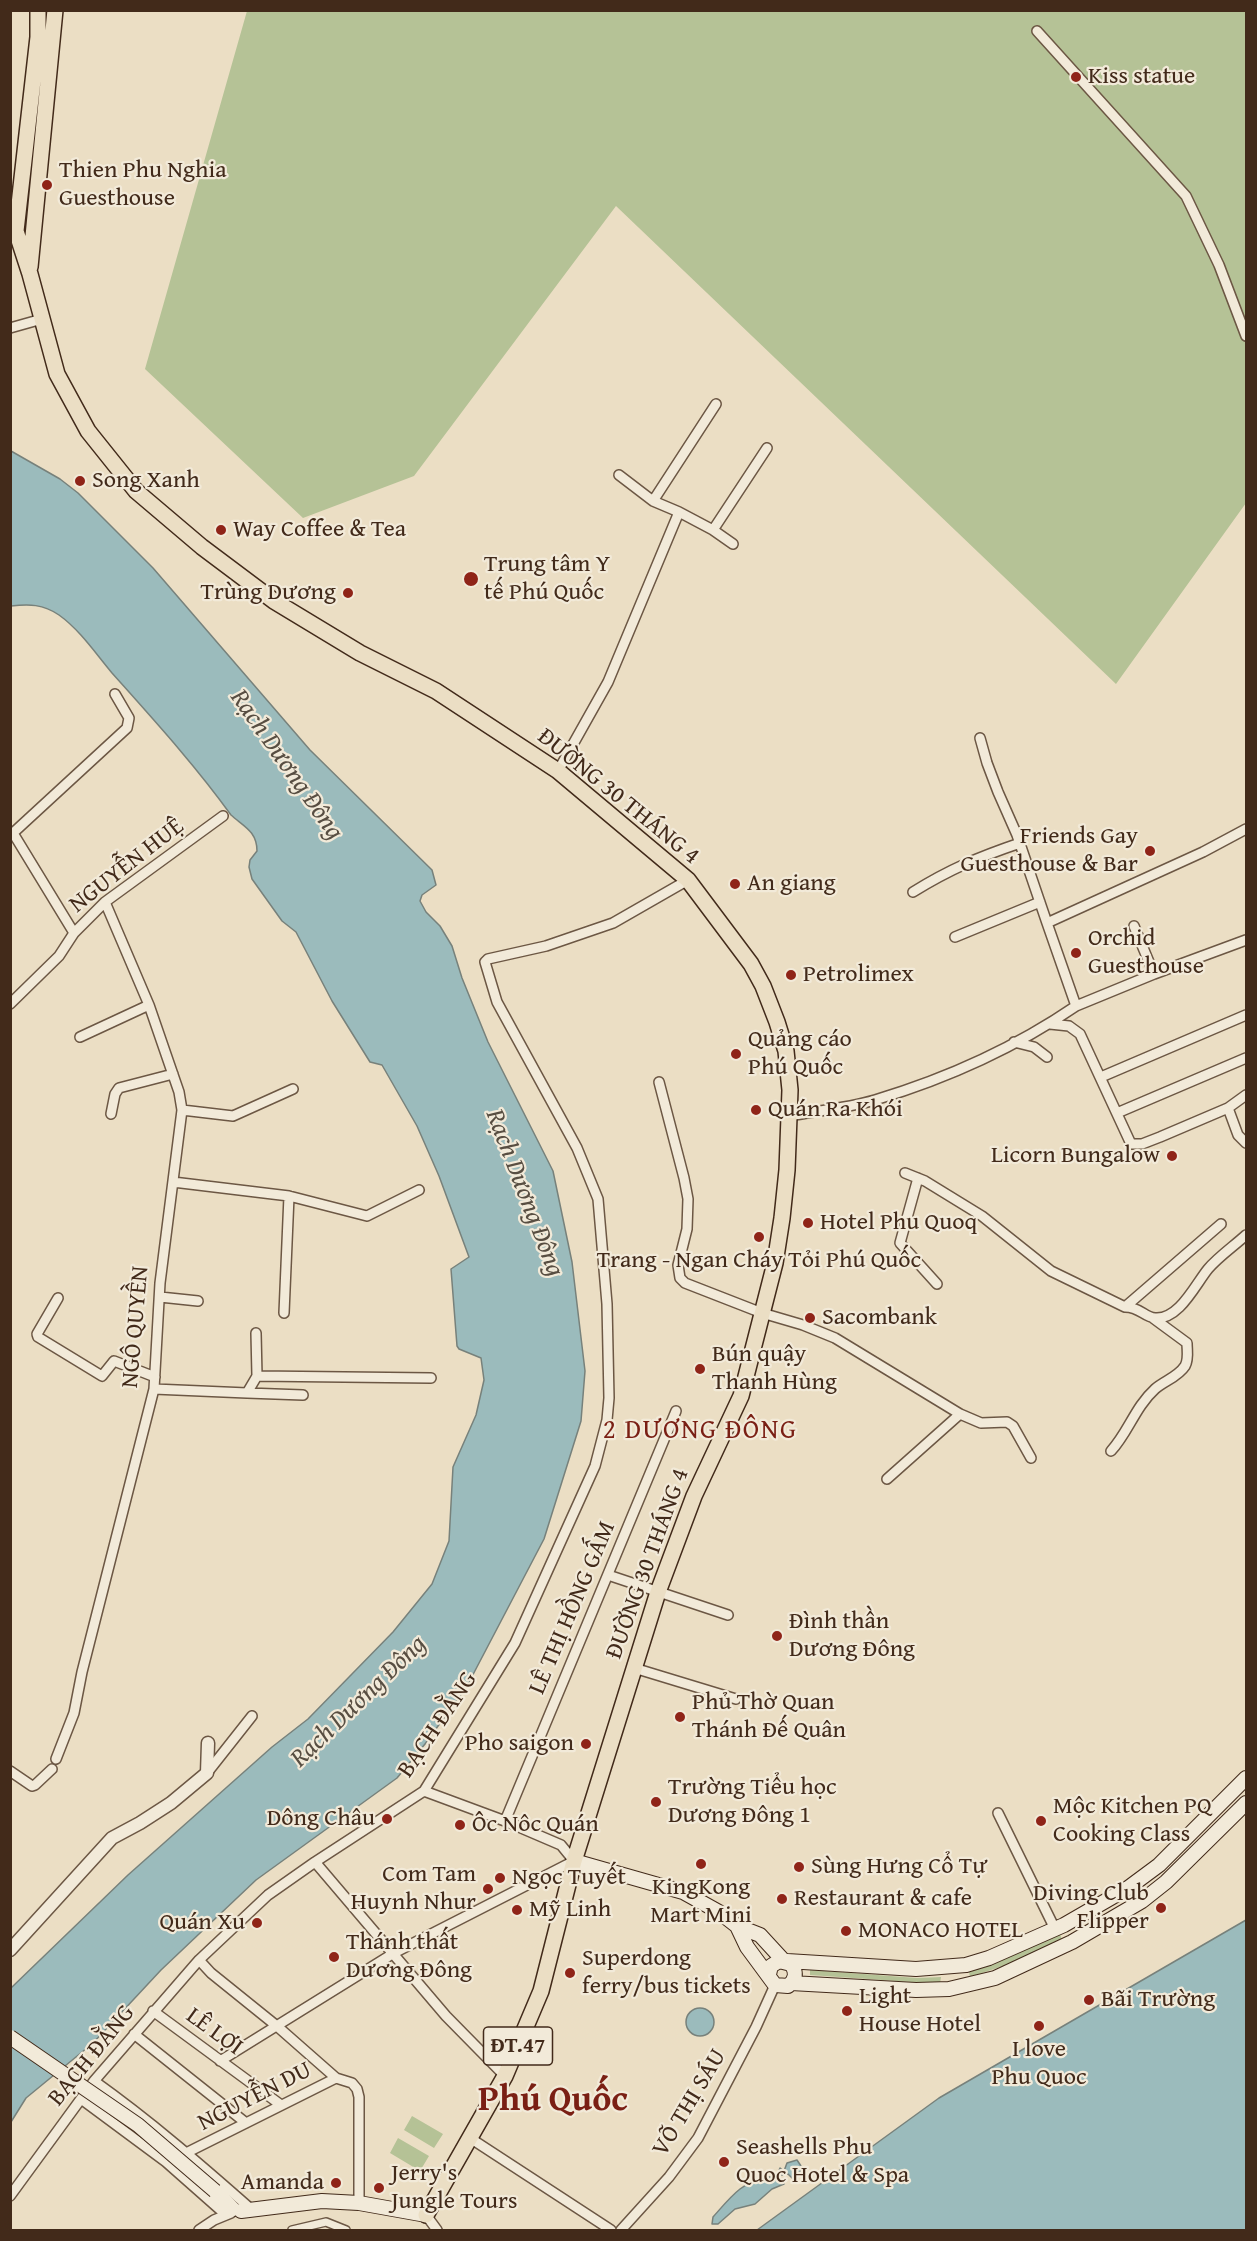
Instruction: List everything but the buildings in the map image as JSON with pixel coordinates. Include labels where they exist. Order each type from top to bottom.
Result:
[{"type":"main road","name":"ĐƯỜNG 30 THÁNG 4","points":[[38,10],[38,38],[13,230],[30,274],[57,374],[88,431],[136,491],[202,546],[274,601],[360,653],[436,691],[558,771],[688,880],[751,964],[763,986],[786,1051],[789,1116],[783,1218],[775,1263],[741,1396],[694,1496],[658,1592],[574,1861],[541,1991],[505,2076],[426,2215]]},
{"type":"main road","name":"ĐƯỜNG 30 THÁNG 4","points":[[30,274],[55,10]]},
{"type":"main road","points":[[30,103],[46,104]]},
{"type":"main road","points":[[13,230],[33,233]]},
{"type":"main road","points":[[772,1979],[771,1965],[785,1961],[916,1969],[947,1968],[989,1958],[1059,1927],[1128,1888],[1159,1865],[1246,1778]]},
{"type":"main road","points":[[737,1926],[747,1947],[772,1979],[783,1987],[791,1983],[916,1990],[949,1989],[995,1978],[1072,1942],[1142,1901],[1166,1882],[1246,1803]]},
{"type":"main road","points":[[574,1861],[683,1892],[719,1912],[737,1926],[760,1935],[795,1971],[791,1983]]},
{"type":"main road","points":[[1059,1927],[1072,1942]]},
{"type":"main road","points":[[947,1968],[949,1989]]},
{"type":"main road","points":[[10,2037],[138,2125],[237,2212],[322,2202],[359,2203],[426,2215]]},
{"type":"street","points":[[1037,31],[1185,196],[1219,264],[1246,336]]},
{"type":"street","points":[[10,328],[42,319]]},
{"type":"street","points":[[653,501],[716,404]]},
{"type":"street","points":[[713,530],[767,448]]},
{"type":"street","points":[[619,475],[653,501],[680,512],[733,544]]},
{"type":"street","points":[[558,771],[608,682],[680,512]]},
{"type":"street","points":[[74,933],[12,832],[127,728],[129,718],[115,694]]},
{"type":"street","points":[[981,738],[998,792],[1020,843],[1076,1006]]},
{"type":"street","name":"NGUYỄN HUỆ","points":[[10,1004],[59,956],[74,933],[105,902],[223,816]]},
{"type":"street","points":[[1047,923],[1203,852],[1246,829]]},
{"type":"street","points":[[913,892],[948,870],[1020,843]]},
{"type":"street","name":"BẠCH ĐẰNG","points":[[10,2196],[94,2081],[199,1960],[268,1895],[423,1791],[515,1642],[596,1466],[607,1420],[609,1398],[607,1304],[598,1199],[576,1148],[497,1002],[485,962],[488,959],[546,946],[613,923],[688,880]]},
{"type":"street","name":"NGÔ QUYỀN","points":[[56,1759],[74,1713],[82,1672],[154,1389],[160,1283],[182,1110],[179,1092],[149,1005],[105,902]]},
{"type":"street","points":[[955,937],[1040,902]]},
{"type":"street","points":[[1134,926],[1154,974]]},
{"type":"street","points":[[789,1116],[874,1101],[931,1081],[1050,1024],[1076,1006],[1246,940]]},
{"type":"street","points":[[80,1037],[149,1005]]},
{"type":"street","points":[[1101,1077],[1246,1015]]},
{"type":"street","points":[[1050,1024],[1069,1026],[1080,1034],[1131,1144],[1142,1144],[1228,1108],[1246,1095]]},
{"type":"street","points":[[1014,1042],[1034,1047],[1047,1057]]},
{"type":"street","points":[[1117,1113],[1246,1058]]},
{"type":"street","points":[[111,1114],[115,1094],[119,1088],[173,1074]]},
{"type":"street","points":[[659,1082],[688,1199],[687,1229],[678,1265],[680,1278],[762,1313],[835,1338],[960,1414],[981,1423],[1006,1422],[1012,1425],[1031,1458]]},
{"type":"street","points":[[182,1110],[233,1116],[293,1089]]},
{"type":"street","points":[[1228,1108],[1238,1135],[1246,1143]]},
{"type":"street","points":[[905,1173],[954,1197],[982,1216],[1051,1271],[1125,1307],[1134,1307],[1187,1343],[1188,1357],[1184,1366],[1172,1379],[1157,1387],[1147,1397],[1120,1442],[1111,1451]]},
{"type":"street","points":[[918,1178],[900,1243],[937,1284]]},
{"type":"street","points":[[173,1182],[288,1196],[367,1216],[419,1190]]},
{"type":"street","points":[[284,1313],[288,1196]]},
{"type":"street","points":[[1125,1307],[1221,1224]]},
{"type":"street","points":[[1153,1318],[1163,1317],[1175,1311],[1209,1268],[1246,1236]]},
{"type":"street","points":[[160,1297],[198,1301]]},
{"type":"street","points":[[58,1298],[37,1334],[38,1337],[102,1376],[114,1361],[155,1377]]},
{"type":"street","points":[[247,1393],[257,1376],[256,1333]]},
{"type":"street","points":[[257,1376],[431,1378]]},
{"type":"street","points":[[154,1389],[303,1395]]},
{"type":"street","name":"LÊ THỊ HỒNG GẤM","points":[[505,1821],[676,1411]]},
{"type":"street","points":[[887,1479],[960,1414]]},
{"type":"street","points":[[608,1575],[728,1615]]},
{"type":"street","points":[[634,1668],[736,1699]]},
{"type":"street","points":[[10,1950],[112,1838],[171,1803],[207,1773],[252,1716]]},
{"type":"street","points":[[207,1773],[208,1743]]},
{"type":"street","points":[[10,1771],[32,1786],[52,1769]]},
{"type":"street","points":[[220,2061],[394,1953],[574,1861],[561,1845],[505,1821],[423,1791]]},
{"type":"street","points":[[998,1813],[1059,1927]]},
{"type":"street","points":[[315,1862],[446,2016],[505,2076]]},
{"type":"street","points":[[199,1960],[211,1973],[336,2078],[352,2083],[357,2089],[359,2097],[359,2203]]},
{"type":"street","name":"VÕ THỊ SÁU","points":[[621,2230],[669,2177],[698,2138],[756,2028],[772,1979]]},
{"type":"street","name":"LÊ LỢI","points":[[153,2011],[281,2105]]},
{"type":"street","name":"LÊ LỢI","points":[[134,2034],[246,2123]]},
{"type":"street","name":"NGUYỄN DU","points":[[94,2081],[188,2152],[336,2078]]},
{"type":"street","points":[[81,2099],[237,2212]]},
{"type":"street","points":[[470,2138],[611,2230]]},
{"type":"street","points":[[188,2152],[237,2212]]},
{"type":"street","points":[[199,2230],[214,2220],[237,2212]]},
{"type":"street","points":[[426,2215],[437,2230]]},
{"type":"street","points":[[293,2230],[326,2222],[346,2230]]},
{"type":"green space","points":[[247,11],[1246,11],[1246,503],[1116,684],[616,206],[414,476],[303,518],[145,369]]},
{"type":"green space","points":[[1060,1934],[1062,1940],[1012,1963],[970,1977],[969,1972],[998,1962]]},
{"type":"green space","points":[[810,1970],[917,1978],[941,1977],[940,1984],[810,1975]]},
{"type":"green space","points":[[412,2116],[443,2134],[434,2148],[404,2130]]},
{"type":"green space","points":[[398,2138],[429,2156],[420,2171],[390,2153]]},
{"type":"water","name":"Rạch Dương Đông","points":[[11,451],[60,479],[78,493],[153,568],[310,750],[432,870],[436,885],[422,895],[420,901],[426,912],[440,926],[452,946],[462,978],[488,1042],[553,1171],[572,1262],[585,1371],[581,1421],[544,1539],[467,1686],[425,1744],[397,1778],[256,1880],[161,1970],[93,2043],[26,2098],[11,2122],[11,1988],[128,1875],[272,1747],[308,1719],[393,1632],[432,1584],[449,1541],[453,1467],[476,1415],[484,1380],[481,1358],[457,1346],[451,1269],[469,1257],[439,1176],[417,1126],[382,1065],[370,1062],[332,1001],[296,932],[282,921],[252,879],[249,867],[250,860],[257,851],[255,838],[231,815],[188,760],[74,628],[59,615],[42,607],[11,606]]},
{"type":"water","points":[[1246,1920],[1246,2230],[757,2230],[939,2098]]},
{"type":"water","points":[[700,2008],[710,2012],[714,2022],[710,2032],[700,2036],[690,2032],[686,2022],[690,2012]]},
{"type":"water","points":[[797,2160],[803,2169],[792,2178],[788,2174],[778,2173],[780,2168],[784,2171],[787,2163]]},
{"type":"water","points":[[768,2177],[777,2181],[784,2180],[784,2184],[772,2189],[755,2204],[735,2209],[718,2224],[712,2224],[713,2217],[737,2191],[751,2182]]},
{"type":"place","name":"Kiss statue","points":[[1076,77]]},
{"type":"place","name":"Thien Phu Nghia Guesthouse","points":[[47,185]]},
{"type":"place","name":"Song Xanh","points":[[80,481]]},
{"type":"place","name":"Way Coffee & Tea","points":[[221,530]]},
{"type":"place","name":"Trung tâm Y tế Phú Quốc","points":[[471,579]]},
{"type":"place","name":"Trùng Dương","points":[[348,593]]},
{"type":"place","name":"Friends Gay Guesthouse & Bar","points":[[1150,851]]},
{"type":"place","name":"An giang","points":[[735,884]]},
{"type":"place","name":"Orchid Guesthouse","points":[[1076,953]]},
{"type":"place","name":"Petrolimex","points":[[791,975]]},
{"type":"place","name":"Quảng cáo Phú Quốc","points":[[736,1054]]},
{"type":"place","name":"Quán Ra Khói","points":[[756,1110]]},
{"type":"place","name":"Licorn Bungalow","points":[[1172,1156]]},
{"type":"place","name":"Hotel Phu Quoq","points":[[808,1223]]},
{"type":"place","name":"Trang - Ngan Cháy Tỏi Phú Quốc","points":[[759,1237]]},
{"type":"place","name":"Sacombank","points":[[810,1318]]},
{"type":"place","name":"Bún quậy Thanh Hùng","points":[[700,1369]]},
{"type":"place","name":"Đình thần Dương Đông","points":[[777,1636]]},
{"type":"place","name":"Phủ Thờ Quan Thánh Đế Quân","points":[[680,1717]]},
{"type":"place","name":"Pho saigon","points":[[586,1744]]},
{"type":"place","name":"Trường Tiểu học Dương Đông 1","points":[[656,1802]]},
{"type":"place","name":"Dông Châu","points":[[387,1819]]},
{"type":"place","name":"Mộc Kitchen PQ Cooking Class","points":[[1041,1821]]},
{"type":"place","name":"Ôc Nôc Quán","points":[[460,1825]]},
{"type":"place","name":"KingKong Mart Mini","points":[[701,1864]]},
{"type":"place","name":"Sùng Hưng Cổ Tự","points":[[799,1867]]},
{"type":"place","name":"Ngọc Tuyết","points":[[500,1878]]},
{"type":"place","name":"Com Tam Huynh Nhur","points":[[488,1889]]},
{"type":"place","name":"Restaurant & cafe","points":[[782,1899]]},
{"type":"place","name":"Diving Club Flipper","points":[[1161,1908]]},
{"type":"place","name":"Mỹ Linh","points":[[517,1910]]},
{"type":"place","name":"Quán Xu","points":[[257,1923]]},
{"type":"place","name":"MONACO HOTEL","points":[[846,1931]]},
{"type":"place","name":"Thánh thất Dương Đông","points":[[334,1957]]},
{"type":"place","name":"Superdong ferry/bus tickets","points":[[570,1973]]},
{"type":"place","name":"Bãi Trường","points":[[1089,2000]]},
{"type":"place","name":"Light House Hotel","points":[[847,2011]]},
{"type":"place","name":"I love Phu Quoc","points":[[1039,2026]]},
{"type":"place","name":"Seashells Phu Quoc Hotel & Spa","points":[[724,2162]]},
{"type":"place","name":"Amanda","points":[[336,2183]]},
{"type":"place","name":"Jerry's Jungle Tours","points":[[379,2188]]},
{"type":"district","name":"2 DƯƠNG ĐÔNG","points":[[700,1431]]},
{"type":"district","name":"Phú Quốc","points":[[553,2101]]}]
